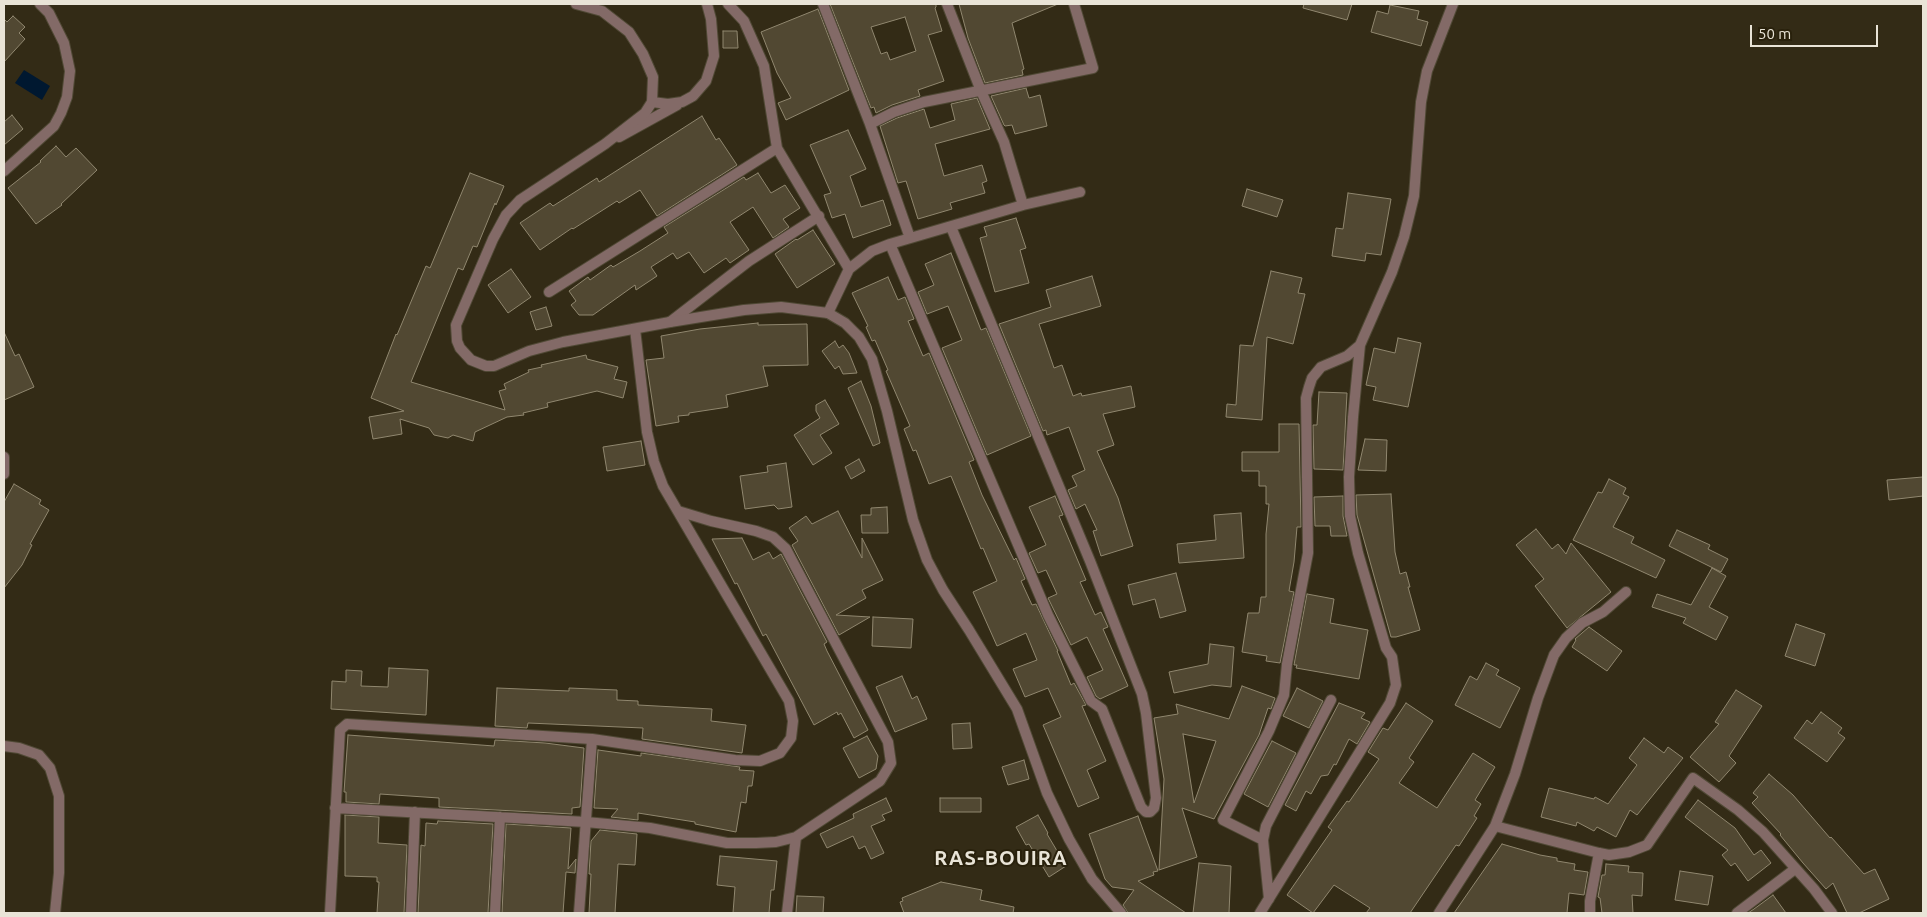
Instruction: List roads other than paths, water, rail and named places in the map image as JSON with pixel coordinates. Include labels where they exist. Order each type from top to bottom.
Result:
[{"type":"street","points":[[4,171],[54,126],[67,97],[70,71],[64,43],[49,13],[40,4]]},
{"type":"street","points":[[576,4],[602,11],[629,32],[643,54],[653,77],[652,102],[645,113],[605,144],[520,200],[506,215],[493,239],[456,325],[457,341],[465,355],[471,360],[486,366],[494,366],[529,352],[563,342],[744,310],[781,307],[828,313],[845,323],[859,337],[872,359],[887,411],[912,520],[927,560],[943,590],[1017,709],[1047,793],[1069,839],[1092,879],[1120,913]]},
{"type":"street","points":[[605,144],[693,96],[706,81],[714,56],[711,19],[707,4]]},
{"type":"street","points":[[728,4],[744,20],[764,66],[777,148],[849,269]]},
{"type":"street","points":[[823,4],[870,124],[910,238]]},
{"type":"street","points":[[947,4],[981,91],[1004,142],[1023,205]]},
{"type":"street","points":[[870,124],[894,112],[924,102],[1093,68],[1074,4]]},
{"type":"street","points":[[1260,913],[1390,703],[1396,685],[1392,657],[1386,648],[1358,554],[1350,516],[1349,477],[1360,345],[1392,272],[1404,237],[1414,196],[1421,102],[1427,71],[1453,4]]},
{"type":"street","points":[[652,102],[668,104],[682,102]]},
{"type":"street","points":[[549,292],[777,148]]},
{"type":"street","points":[[828,313],[849,269],[872,251],[1023,205],[1080,192]]},
{"type":"street","points":[[670,322],[749,261],[819,216]]},
{"type":"street","points":[[890,244],[1048,615],[1091,701],[1102,709],[1141,807],[1146,812],[1150,812],[1153,810],[1156,798],[1142,694],[1090,561],[951,227]]},
{"type":"street","points":[[330,913],[340,730],[347,724],[592,739],[735,760],[760,761],[780,754],[791,738],[793,721],[789,701],[663,486],[654,462],[647,432],[635,329]]},
{"type":"street","points":[[1263,840],[1223,820],[1269,731],[1284,695],[1287,664],[1308,553],[1306,398],[1309,387],[1312,378],[1321,367],[1348,356],[1360,345]]},
{"type":"street","points":[[4,457],[4,474]]},
{"type":"street","points":[[335,808],[586,822],[650,828],[727,843],[776,842],[796,837],[880,781],[891,763],[888,742],[786,549],[773,537],[756,531],[678,511]]},
{"type":"street","points":[[1439,913],[1495,826],[1554,656],[1566,638],[1582,622],[1603,612],[1626,592]]},
{"type":"street","points":[[1269,900],[1263,840],[1266,826],[1331,700]]},
{"type":"street","points":[[579,913],[592,739]]},
{"type":"street","points":[[4,746],[20,748],[38,755],[50,768],[56,786],[60,823],[55,913]]},
{"type":"street","points":[[1495,826],[1609,855],[1629,852],[1647,845],[1693,778],[1738,810],[1763,832],[1814,889],[1832,913]]},
{"type":"street","points":[[411,913],[415,812]]},
{"type":"street","points":[[495,913],[500,817]]},
{"type":"street","points":[[787,913],[796,837]]},
{"type":"street","points":[[1590,913],[1590,901],[1599,853]]},
{"type":"street","points":[[1738,913],[1795,868]]},
{"type":"water","points":[[24,70],[50,86],[42,100],[15,83]]},
{"type":"district","name":"RAS-BOUIRA","points":[[1001,858]]}]
